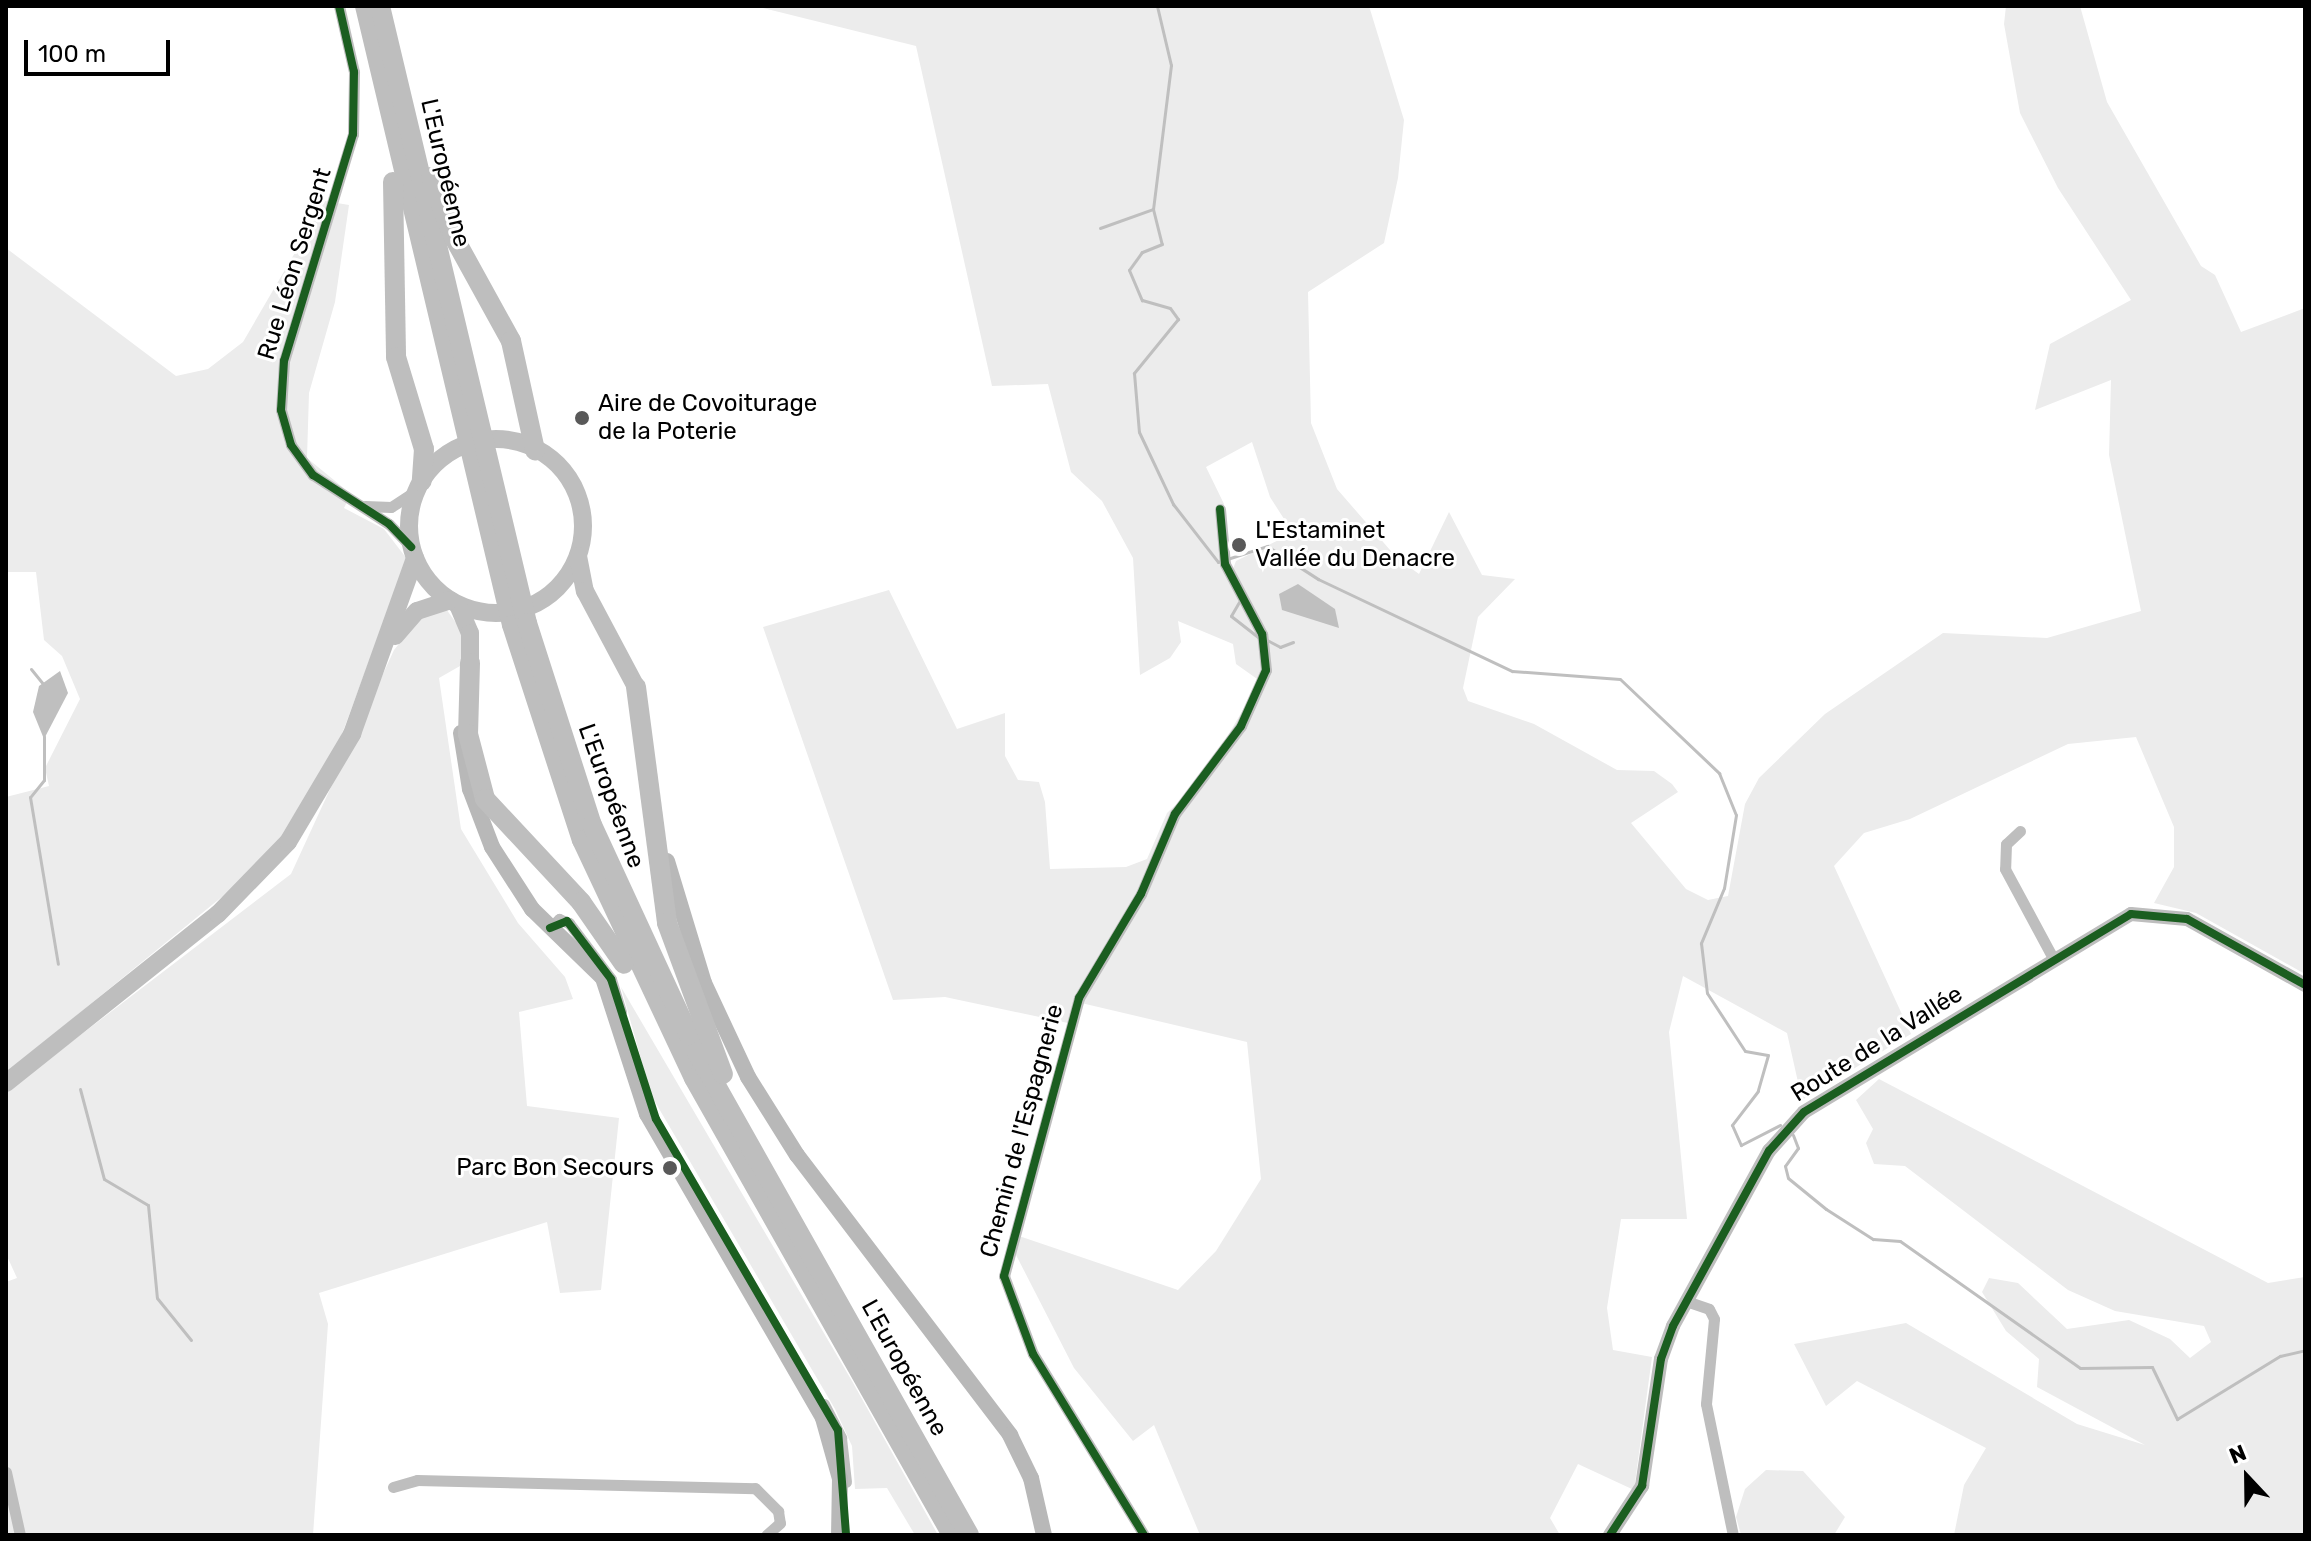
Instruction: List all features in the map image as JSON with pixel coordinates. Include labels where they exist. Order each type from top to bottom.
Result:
[{"type":"highway","name":"L'Européenne","points":[[364,6],[505,567],[582,840],[666,1026],[952,1535]]},
{"type":"highway","points":[[364,6],[398,223],[397,366],[424,449],[419,486]]},
{"type":"highway","name":"L'Européenne","points":[[380,6],[464,398]]},
{"type":"highway","points":[[398,88],[452,234],[511,341],[535,450]]},
{"type":"highway","name":"L'Européenne","points":[[530,659],[637,931],[832,1293],[969,1535]]},
{"type":"highway","points":[[470,663],[468,734],[485,799],[587,910],[666,1026]]},
{"type":"highway","points":[[636,687],[660,885],[683,978],[832,1293]]},
{"type":"main road","points":[[6,1083],[264,871],[327,784],[382,659],[413,553],[419,486],[470,444],[503,440],[535,450],[561,470],[577,496],[578,553],[585,591],[636,687],[674,889],[732,1046],[791,1147],[1010,1435],[1031,1478],[1044,1535]]},
{"type":"main road","points":[[413,553],[454,602],[470,633],[470,663],[461,722],[472,798],[497,856],[550,928],[608,988],[640,1100],[826,1424],[840,1479],[839,1535]]},
{"type":"main road","points":[[382,659],[412,615],[454,602],[491,613],[530,606],[562,582],[578,553]]},
{"type":"street","name":"Rue Léon Sergent","points":[[339,6],[354,72],[353,134],[284,361],[280,403],[302,463],[413,553]]},
{"type":"street","points":[[356,504],[391,507],[419,486]]},
{"type":"street","name":"Chemin de l'Espagnerie","points":[[1144,1535],[1019,1329],[1005,1270],[1079,998],[1141,894],[1175,814],[1245,718],[1265,644],[1223,558],[1220,509]]},
{"type":"street","points":[[2020,831],[2006,844],[2005,869],[2053,958]]},
{"type":"street","name":"Route de la Vallée","points":[[1610,1535],[1640,1493],[1662,1353],[1686,1301],[1769,1151],[1798,1117],[2124,916],[2163,912],[2305,985]]},
{"type":"street","points":[[550,928],[567,921],[611,979],[649,1106],[704,1209]]},
{"type":"street","points":[[739,1269],[840,1435],[846,1535]]},
{"type":"street","points":[[1686,1301],[1709,1309],[1714,1319],[1706,1404],[1733,1535]]},
{"type":"street","points":[[6,1472],[20,1535]]},
{"type":"street","points":[[393,1487],[417,1480],[755,1488],[778,1511],[780,1523],[766,1535]]},
{"type":"shaded area","points":[[755,6],[1369,6],[1404,120],[1398,178],[1384,243],[1308,292],[1311,423],[1337,489],[1397,558],[1419,574],[1449,512],[1482,575],[1515,579],[1478,617],[1463,688],[1468,701],[1534,724],[1617,770],[1654,771],[1672,784],[1678,792],[1631,823],[1686,889],[1708,900],[1728,896],[1745,804],[1759,778],[1825,714],[1943,633],[2047,638],[2141,611],[2109,455],[2111,380],[2035,410],[2050,344],[2131,300],[2058,188],[2020,113],[2004,24],[2006,6],[2080,6],[2107,102],[2201,266],[2215,275],[2241,332],[2305,308],[2305,974],[2196,913],[2154,903],[2174,867],[2174,827],[2136,737],[2068,744],[1910,819],[1864,833],[1834,866],[1911,1034],[1802,1100],[1787,1033],[1683,976],[1669,1032],[1687,1219],[1621,1219],[1607,1308],[1613,1350],[1652,1357],[1634,1490],[1578,1464],[1550,1518],[1560,1535],[1200,1535],[1154,1425],[1133,1441],[1074,1368],[1014,1251],[1019,1236],[1178,1290],[1216,1251],[1261,1179],[1247,1042],[1077,1002],[1068,1023],[945,997],[893,1000],[763,627],[889,590],[957,729],[1005,713],[1005,756],[1018,780],[1039,782],[1045,802],[1050,869],[1126,867],[1147,859],[1167,813],[1201,781],[1260,681],[1236,664],[1233,644],[1178,621],[1181,642],[1170,658],[1140,675],[1133,558],[1102,501],[1071,472],[1048,384],[992,386],[916,46]],"holes":[[[1252,442],[1270,497],[1293,533],[1236,561],[1233,569],[1223,545],[1224,504],[1206,467]]]},
{"type":"shaded area","points":[[325,201],[349,205],[335,302],[309,393],[307,458],[351,494],[344,508],[384,529],[407,559],[339,742],[278,841],[234,887],[6,1073],[6,797],[49,786],[45,768],[80,699],[62,656],[44,640],[36,572],[6,572],[6,248],[176,376],[208,369],[243,342]]},
{"type":"shaded area","points":[[1298,584],[1335,609],[1339,628],[1282,610],[1279,594]]},
{"type":"shaded area","points":[[444,606],[464,634],[460,666],[439,678],[461,829],[518,923],[565,977],[573,999],[519,1012],[527,1106],[619,1118],[601,1290],[560,1293],[547,1222],[319,1293],[328,1324],[313,1535],[6,1535],[6,1282],[17,1278],[6,1254],[6,1092],[291,874],[394,650],[424,613]]},
{"type":"shaded area","points":[[60,671],[68,693],[44,739],[33,712],[39,686]]},
{"type":"shaded area","points":[[621,987],[852,1381],[938,1535],[915,1535],[887,1488],[855,1489],[852,1446],[835,1409],[651,1095]]},
{"type":"shaded area","points":[[1879,1079],[2268,1283],[2305,1277],[2305,1535],[1954,1535],[1964,1485],[1986,1448],[1857,1381],[1826,1406],[1794,1344],[1906,1323],[2077,1424],[2145,1445],[2037,1387],[2039,1359],[2006,1331],[1982,1292],[1989,1278],[2018,1283],[2067,1329],[2129,1320],[2170,1339],[2190,1358],[2211,1342],[2204,1326],[2115,1311],[2068,1290],[1905,1166],[1874,1164],[1866,1143],[1873,1129],[1856,1100]]},
{"type":"shaded area","points":[[1766,1470],[1803,1471],[1845,1517],[1834,1535],[1741,1535],[1736,1517],[1745,1489]]},
{"type":"waterway","points":[[1157,6],[1171,65],[1153,209],[1162,244],[1142,252],[1129,270],[1142,300],[1170,308],[1178,319],[1134,373],[1139,432],[1173,504],[1218,562],[1267,546],[1318,579],[1512,671],[1620,679],[1719,773],[1736,815],[1724,888],[1701,943],[1707,993],[1745,1051],[1768,1055],[1758,1091],[1732,1125],[1741,1145],[1780,1125]]},
{"type":"waterway","points":[[1100,228],[1153,209]]},
{"type":"waterway","points":[[1239,602],[1231,616],[1260,639]]},
{"type":"waterway","points":[[1267,640],[1280,647],[1293,642]]},
{"type":"waterway","points":[[31,669],[43,684]]},
{"type":"waterway","points":[[44,736],[44,780],[30,797],[58,964]]},
{"type":"waterway","points":[[80,1089],[104,1179],[148,1205],[157,1298],[191,1340]]},
{"type":"waterway","points":[[1793,1135],[1798,1148],[1785,1166],[1788,1178],[1826,1209],[1873,1239],[1900,1241],[2080,1368],[2152,1367],[2177,1419],[2280,1356],[2305,1350]]},
{"type":"cycle path","points":[[339,6],[354,72],[353,134],[284,361],[281,410],[291,445],[313,475],[389,524],[411,547]]},
{"type":"cycle path","points":[[1144,1535],[1033,1354],[1004,1276],[1079,998],[1141,894],[1175,814],[1241,726],[1266,670],[1262,634],[1225,564],[1220,509]]},
{"type":"cycle path","points":[[1610,1535],[1642,1486],[1661,1359],[1673,1326],[1769,1151],[1804,1112],[2131,914],[2187,919],[2305,985]]},
{"type":"cycle path","points":[[550,928],[567,921],[611,979],[656,1119],[838,1430],[846,1535]]},
{"type":"place","name":"Aire de Covoiturage de la Poterie","points":[[582,418]]},
{"type":"place","name":"L'Estaminet Vallée du Denacre","points":[[1239,545]]},
{"type":"place","name":"Parc Bon Secours","points":[[670,1168]]}]
